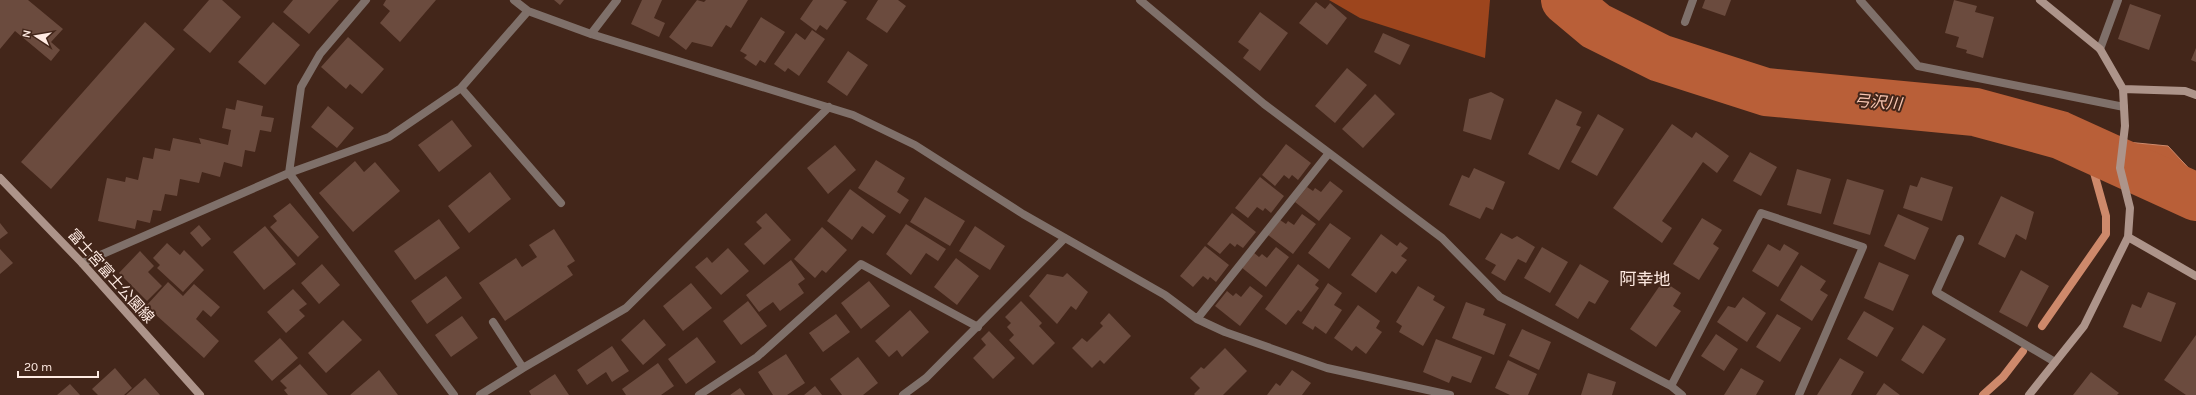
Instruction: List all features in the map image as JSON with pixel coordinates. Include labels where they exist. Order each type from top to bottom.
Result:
[{"type":"street","points":[[366,0],[320,54],[301,87],[289,173],[454,395]]},
{"type":"street","points":[[514,0],[528,11],[591,34],[853,115],[915,144],[1024,214],[1165,295],[1197,319],[1225,332],[1327,368],[1450,395]]},
{"type":"street","points":[[591,34],[617,0]]},
{"type":"street","points":[[1140,0],[1264,104],[1442,238],[1500,297],[1671,386],[1682,395]]},
{"type":"street","points":[[1685,22],[1693,0]]},
{"type":"street","points":[[1860,0],[1918,66],[2124,107]]},
{"type":"street","points":[[2029,395],[2084,326],[2128,237],[2130,208],[2120,168],[2125,126],[2123,89],[2100,49],[2040,0]]},
{"type":"street","points":[[2100,49],[2118,0]]},
{"type":"street","points":[[82,263],[289,173],[389,137],[461,88],[528,11]]},
{"type":"street","points":[[461,88],[561,203]]},
{"type":"street","points":[[2123,89],[2185,92],[2196,95]]},
{"type":"street","points":[[480,395],[626,308],[830,107]]},
{"type":"street","points":[[1197,319],[1329,153]]},
{"type":"street","name":"富士宮富士公園線","points":[[0,178],[82,263],[200,395]]},
{"type":"street","points":[[1671,386],[1761,213],[1863,248],[1799,395]]},
{"type":"street","points":[[2128,237],[2196,276]]},
{"type":"street","points":[[903,395],[926,378],[1065,238]]},
{"type":"street","points":[[1960,239],[1936,292],[2055,362]]},
{"type":"street","points":[[698,395],[757,357],[861,264],[978,327]]},
{"type":"street","points":[[493,322],[523,368]]},
{"type":"shaded area","points":[[1329,0],[1490,0],[1485,58],[1360,18]]},
{"type":"shaded area","points":[[2127,142],[2168,146],[2196,176],[2196,220],[2125,165]]},
{"type":"building","points":[[0,0],[28,0],[63,29],[51,42],[60,50],[51,61],[15,31],[0,49]]},
{"type":"building","points":[[209,0],[222,0],[241,17],[210,53],[183,30]]},
{"type":"building","points":[[293,0],[339,0],[309,34],[283,12]]},
{"type":"building","points":[[386,0],[436,0],[400,42],[380,23],[390,11],[383,5]]},
{"type":"building","points":[[554,0],[564,0],[560,5]]},
{"type":"building","points":[[642,0],[662,0],[654,18],[665,23],[659,37],[631,24]]},
{"type":"building","points":[[697,0],[704,2],[706,0],[748,0],[731,28],[726,25],[712,47],[692,42],[686,50],[669,37]]},
{"type":"building","points":[[813,0],[843,0],[847,2],[827,30],[820,25],[816,31],[800,19]]},
{"type":"building","points":[[878,0],[898,0],[906,6],[887,33],[866,19]]},
{"type":"building","points":[[1705,0],[1731,0],[1725,16],[1702,8]]},
{"type":"building","points":[[1954,0],[1977,6],[1975,12],[1994,17],[1983,58],[1966,53],[1967,50],[1956,47],[1959,37],[1945,33]]},
{"type":"building","points":[[1316,2],[1325,9],[1330,3],[1347,18],[1327,45],[1299,23]]},
{"type":"building","points":[[2130,4],[2161,15],[2149,50],[2118,39]]},
{"type":"building","points":[[1260,12],[1288,33],[1260,71],[1243,58],[1249,50],[1238,42]]},
{"type":"building","points":[[761,17],[785,32],[765,63],[760,60],[756,66],[744,58],[747,55],[740,51]]},
{"type":"building","points":[[145,22],[175,49],[51,189],[21,162]]},
{"type":"building","points":[[273,22],[300,45],[265,85],[238,62]]},
{"type":"building","points":[[812,30],[825,39],[799,76],[788,68],[785,72],[774,64],[796,33],[805,40]]},
{"type":"building","points":[[1383,33],[1410,45],[1400,65],[1374,52]]},
{"type":"building","points":[[348,37],[384,69],[362,94],[350,84],[346,89],[321,67]]},
{"type":"building","points":[[2196,48],[2196,62],[2191,60]]},
{"type":"building","points":[[848,51],[868,65],[847,96],[827,82]]},
{"type":"building","points":[[1347,68],[1367,85],[1335,123],[1315,106]]},
{"type":"building","points":[[1491,92],[1504,99],[1491,140],[1463,131],[1469,99]]},
{"type":"building","points":[[1375,94],[1395,114],[1363,148],[1342,129]]},
{"type":"building","points":[[1556,99],[1582,112],[1576,125],[1581,127],[1559,170],[1528,154]]},
{"type":"building","points":[[237,100],[263,106],[261,116],[274,118],[271,132],[260,130],[255,152],[245,150],[242,167],[224,162],[220,177],[202,172],[199,183],[180,179],[177,196],[165,194],[161,211],[153,210],[150,223],[137,220],[135,229],[98,221],[107,178],[125,182],[126,177],[138,180],[143,157],[153,159],[155,148],[170,151],[173,138],[201,144],[199,138],[228,145],[231,130],[222,128],[226,108],[235,110]]},
{"type":"building","points":[[328,106],[354,128],[337,148],[311,127]]},
{"type":"building","points":[[1598,114],[1624,129],[1597,176],[1571,162]]},
{"type":"building","points":[[452,120],[472,146],[439,172],[418,145]]},
{"type":"building","points":[[1672,124],[1692,138],[1696,132],[1729,156],[1717,173],[1703,162],[1662,221],[1672,228],[1662,243],[1613,208]]},
{"type":"building","points":[[1286,144],[1311,163],[1298,180],[1292,175],[1289,179],[1284,175],[1275,186],[1262,175]]},
{"type":"building","points":[[835,145],[856,170],[828,194],[807,168]]},
{"type":"building","points":[[1750,152],[1777,167],[1761,196],[1733,181]]},
{"type":"building","points":[[876,160],[905,178],[897,192],[909,200],[900,214],[858,188]]},
{"type":"building","points":[[355,161],[364,172],[375,162],[400,191],[353,232],[319,193]]},
{"type":"building","points":[[1474,168],[1505,182],[1493,210],[1486,207],[1480,219],[1449,205],[1462,175],[1469,178]]},
{"type":"building","points":[[1797,169],[1831,179],[1821,214],[1787,205]]},
{"type":"building","points":[[490,172],[511,199],[469,233],[448,206]]},
{"type":"building","points":[[1260,177],[1284,196],[1271,213],[1265,208],[1263,211],[1257,207],[1248,218],[1235,208]]},
{"type":"building","points":[[1921,177],[1953,187],[1942,221],[1903,208],[1910,185],[1917,187]]},
{"type":"building","points":[[1847,179],[1884,190],[1870,235],[1833,224]]},
{"type":"building","points":[[1330,181],[1343,191],[1319,221],[1295,202],[1307,187],[1313,191],[1315,188],[1321,192]]},
{"type":"building","points":[[850,189],[886,216],[873,234],[862,226],[852,240],[827,221]]},
{"type":"building","points":[[2001,196],[2034,212],[2026,240],[2016,234],[2005,258],[1978,244]]},
{"type":"building","points":[[925,197],[965,221],[950,246],[910,222]]},
{"type":"building","points":[[290,203],[319,237],[298,257],[270,227],[277,221],[273,216]]},
{"type":"building","points":[[766,213],[791,240],[764,265],[744,244],[762,228],[756,222]]},
{"type":"building","points":[[1232,213],[1256,232],[1243,248],[1237,244],[1235,247],[1230,243],[1220,254],[1207,244]]},
{"type":"building","points":[[1302,214],[1316,224],[1293,254],[1268,235],[1280,220],[1286,224],[1288,221],[1294,225]]},
{"type":"building","points":[[1898,214],[1929,228],[1915,260],[1884,246]]},
{"type":"building","points":[[1702,218],[1722,230],[1713,244],[1719,248],[1699,280],[1673,264]]},
{"type":"building","points":[[439,219],[460,248],[415,280],[394,251]]},
{"type":"building","points":[[0,223],[8,233],[0,239]]},
{"type":"building","points":[[1330,223],[1351,238],[1329,269],[1308,253]]},
{"type":"building","points":[[906,224],[946,249],[938,261],[926,253],[911,275],[886,254]]},
{"type":"building","points":[[199,225],[211,239],[202,247],[190,233]]},
{"type":"building","points":[[265,226],[296,264],[264,290],[233,252]]},
{"type":"building","points":[[975,226],[1005,246],[990,270],[959,251]]},
{"type":"building","points":[[822,227],[847,250],[826,273],[822,270],[815,278],[794,259]]},
{"type":"building","points":[[554,229],[575,261],[567,266],[573,275],[505,321],[479,283],[516,258],[522,267],[537,257],[529,245]]},
{"type":"building","points":[[1501,233],[1512,239],[1517,236],[1535,247],[1526,263],[1518,259],[1505,281],[1491,273],[1496,265],[1485,259]]},
{"type":"building","points":[[1381,234],[1397,246],[1400,242],[1408,248],[1401,256],[1407,260],[1396,274],[1392,271],[1376,293],[1351,275]]},
{"type":"building","points":[[167,243],[180,255],[184,250],[204,270],[183,292],[157,268],[160,265],[153,258]]},
{"type":"building","points":[[1768,244],[1780,251],[1784,244],[1799,253],[1778,287],[1752,271]]},
{"type":"building","points":[[1205,246],[1229,265],[1216,282],[1210,277],[1208,280],[1203,276],[1193,287],[1180,276]]},
{"type":"building","points":[[1276,247],[1289,257],[1266,287],[1241,267],[1253,252],[1259,257],[1262,254],[1267,258]]},
{"type":"building","points":[[1542,247],[1568,262],[1550,293],[1524,278]]},
{"type":"building","points":[[728,248],[749,271],[721,295],[695,267],[707,257],[712,263]]},
{"type":"building","points":[[0,249],[13,263],[0,274]]},
{"type":"building","points":[[140,251],[154,266],[148,272],[162,286],[147,301],[119,273]]},
{"type":"building","points":[[956,258],[979,276],[957,305],[934,287]]},
{"type":"building","points":[[791,260],[805,279],[798,284],[804,293],[780,311],[773,302],[759,312],[746,295]]},
{"type":"building","points":[[1879,262],[1909,275],[1893,311],[1864,298]]},
{"type":"building","points":[[322,264],[340,285],[319,304],[301,283]]},
{"type":"building","points":[[1298,264],[1319,280],[1315,285],[1319,288],[1301,312],[1298,310],[1286,325],[1265,309]]},
{"type":"building","points":[[1580,264],[1609,281],[1595,304],[1589,301],[1578,319],[1555,305]]},
{"type":"building","points":[[1801,265],[1826,281],[1820,290],[1828,295],[1812,321],[1780,300]]},
{"type":"building","points":[[2021,270],[2049,286],[2027,327],[1999,312]]},
{"type":"building","points":[[1067,273],[1088,292],[1076,310],[1071,306],[1057,324],[1029,296],[1047,274],[1063,277]]},
{"type":"building","points":[[446,276],[462,298],[427,324],[411,301]]},
{"type":"building","points":[[869,281],[890,306],[861,329],[841,303]]},
{"type":"building","points":[[1663,281],[1681,293],[1673,306],[1681,311],[1656,347],[1630,329]]},
{"type":"building","points":[[168,282],[183,296],[194,284],[220,307],[211,317],[203,310],[196,319],[219,341],[204,358],[146,306]]},
{"type":"building","points":[[691,283],[712,308],[683,331],[663,306]]},
{"type":"building","points":[[1328,283],[1342,293],[1334,305],[1342,310],[1326,334],[1315,326],[1313,330],[1302,323]]},
{"type":"building","points":[[1250,286],[1263,296],[1240,326],[1215,306],[1227,291],[1233,296],[1236,293],[1241,297]]},
{"type":"building","points":[[1418,286],[1435,296],[1433,300],[1445,307],[1423,346],[1399,332],[1402,326],[1396,322]]},
{"type":"building","points":[[293,289],[307,304],[299,310],[305,316],[286,333],[267,312]]},
{"type":"building","points":[[2148,292],[2176,303],[2161,342],[2123,327],[2132,304],[2141,308]]},
{"type":"building","points":[[1743,297],[1766,313],[1747,342],[1717,322],[1728,306],[1735,308]]},
{"type":"building","points":[[748,301],[767,326],[741,345],[723,321]]},
{"type":"building","points":[[1021,301],[1042,323],[1039,326],[1055,343],[1033,365],[1009,340],[1014,335],[1007,327],[1011,323],[1005,317]]},
{"type":"building","points":[[1466,302],[1485,309],[1483,315],[1506,324],[1494,355],[1452,338]]},
{"type":"building","points":[[1358,305],[1380,321],[1376,328],[1382,332],[1366,354],[1356,346],[1352,351],[1334,338]]},
{"type":"building","points":[[910,310],[929,332],[902,357],[897,350],[889,357],[875,341]]},
{"type":"building","points":[[1864,311],[1894,328],[1877,357],[1847,339]]},
{"type":"building","points":[[1109,313],[1131,336],[1104,364],[1100,360],[1092,368],[1072,348],[1082,338],[1087,342],[1103,326],[1100,323]]},
{"type":"building","points":[[836,314],[850,332],[823,352],[809,333]]},
{"type":"building","points":[[1777,314],[1801,328],[1780,362],[1756,347]]},
{"type":"building","points":[[462,316],[478,338],[451,357],[435,335]]},
{"type":"building","points":[[644,319],[666,345],[643,365],[621,340]]},
{"type":"building","points":[[343,320],[362,340],[326,373],[308,353]]},
{"type":"building","points":[[1923,325],[1946,339],[1923,374],[1901,360]]},
{"type":"building","points":[[1522,329],[1551,342],[1539,370],[1509,356]]},
{"type":"building","points":[[989,331],[1015,358],[993,379],[973,358],[986,345],[981,339]]},
{"type":"building","points":[[1716,334],[1738,349],[1724,371],[1701,356]]},
{"type":"building","points":[[2196,335],[2196,395],[2186,395],[2164,380]]},
{"type":"building","points":[[697,337],[716,362],[686,384],[668,359]]},
{"type":"building","points":[[280,338],[298,358],[272,381],[254,361]]},
{"type":"building","points":[[1436,339],[1482,357],[1471,383],[1452,376],[1449,383],[1423,372]]},
{"type":"building","points":[[612,346],[629,371],[612,382],[606,372],[587,385],[577,370]]},
{"type":"building","points":[[1225,348],[1247,371],[1223,395],[1195,395],[1194,394],[1200,388],[1190,378],[1201,367],[1204,369]]},
{"type":"building","points":[[786,354],[805,383],[787,395],[773,395],[758,372]]},
{"type":"building","points":[[858,357],[878,383],[863,395],[842,395],[830,379]]},
{"type":"building","points":[[1840,358],[1864,372],[1851,395],[1817,395]]},
{"type":"building","points":[[1508,360],[1537,374],[1528,395],[1510,395],[1495,388]]},
{"type":"building","points":[[658,363],[674,386],[661,395],[626,395],[622,389]]},
{"type":"building","points":[[300,364],[328,395],[288,395],[284,390],[287,388],[280,381]]},
{"type":"building","points":[[115,368],[132,388],[124,395],[98,395],[92,389]]},
{"type":"building","points":[[1741,368],[1764,381],[1756,395],[1724,395]]},
{"type":"building","points":[[379,370],[398,395],[350,395]]},
{"type":"building","points":[[1292,370],[1311,383],[1302,395],[1267,395],[1276,383],[1280,386]]},
{"type":"building","points":[[2091,372],[2119,393],[2117,395],[2073,395]]},
{"type":"building","points":[[1588,373],[1616,382],[1612,395],[1581,395]]},
{"type":"building","points":[[555,374],[569,395],[531,395],[529,391]]},
{"type":"building","points":[[145,378],[160,395],[126,395]]},
{"type":"building","points":[[1884,383],[1900,395],[1876,395]]},
{"type":"building","points":[[70,384],[80,395],[57,395]]},
{"type":"building","points":[[815,386],[822,395],[804,395]]},
{"type":"building","points":[[740,388],[745,395],[730,395]]},
{"type":"waterway","name":"弓沢川","points":[[1565,0],[1596,26],[1660,58],[1766,92],[1975,112],[2060,135],[2196,197]]},
{"type":"waterway","points":[[2042,326],[2106,234],[2106,216],[2091,162],[2094,151]]},
{"type":"waterway","points":[[1983,395],[2003,377],[2023,351]]},
{"type":"district","name":"阿幸地","points":[[1645,279]]}]
